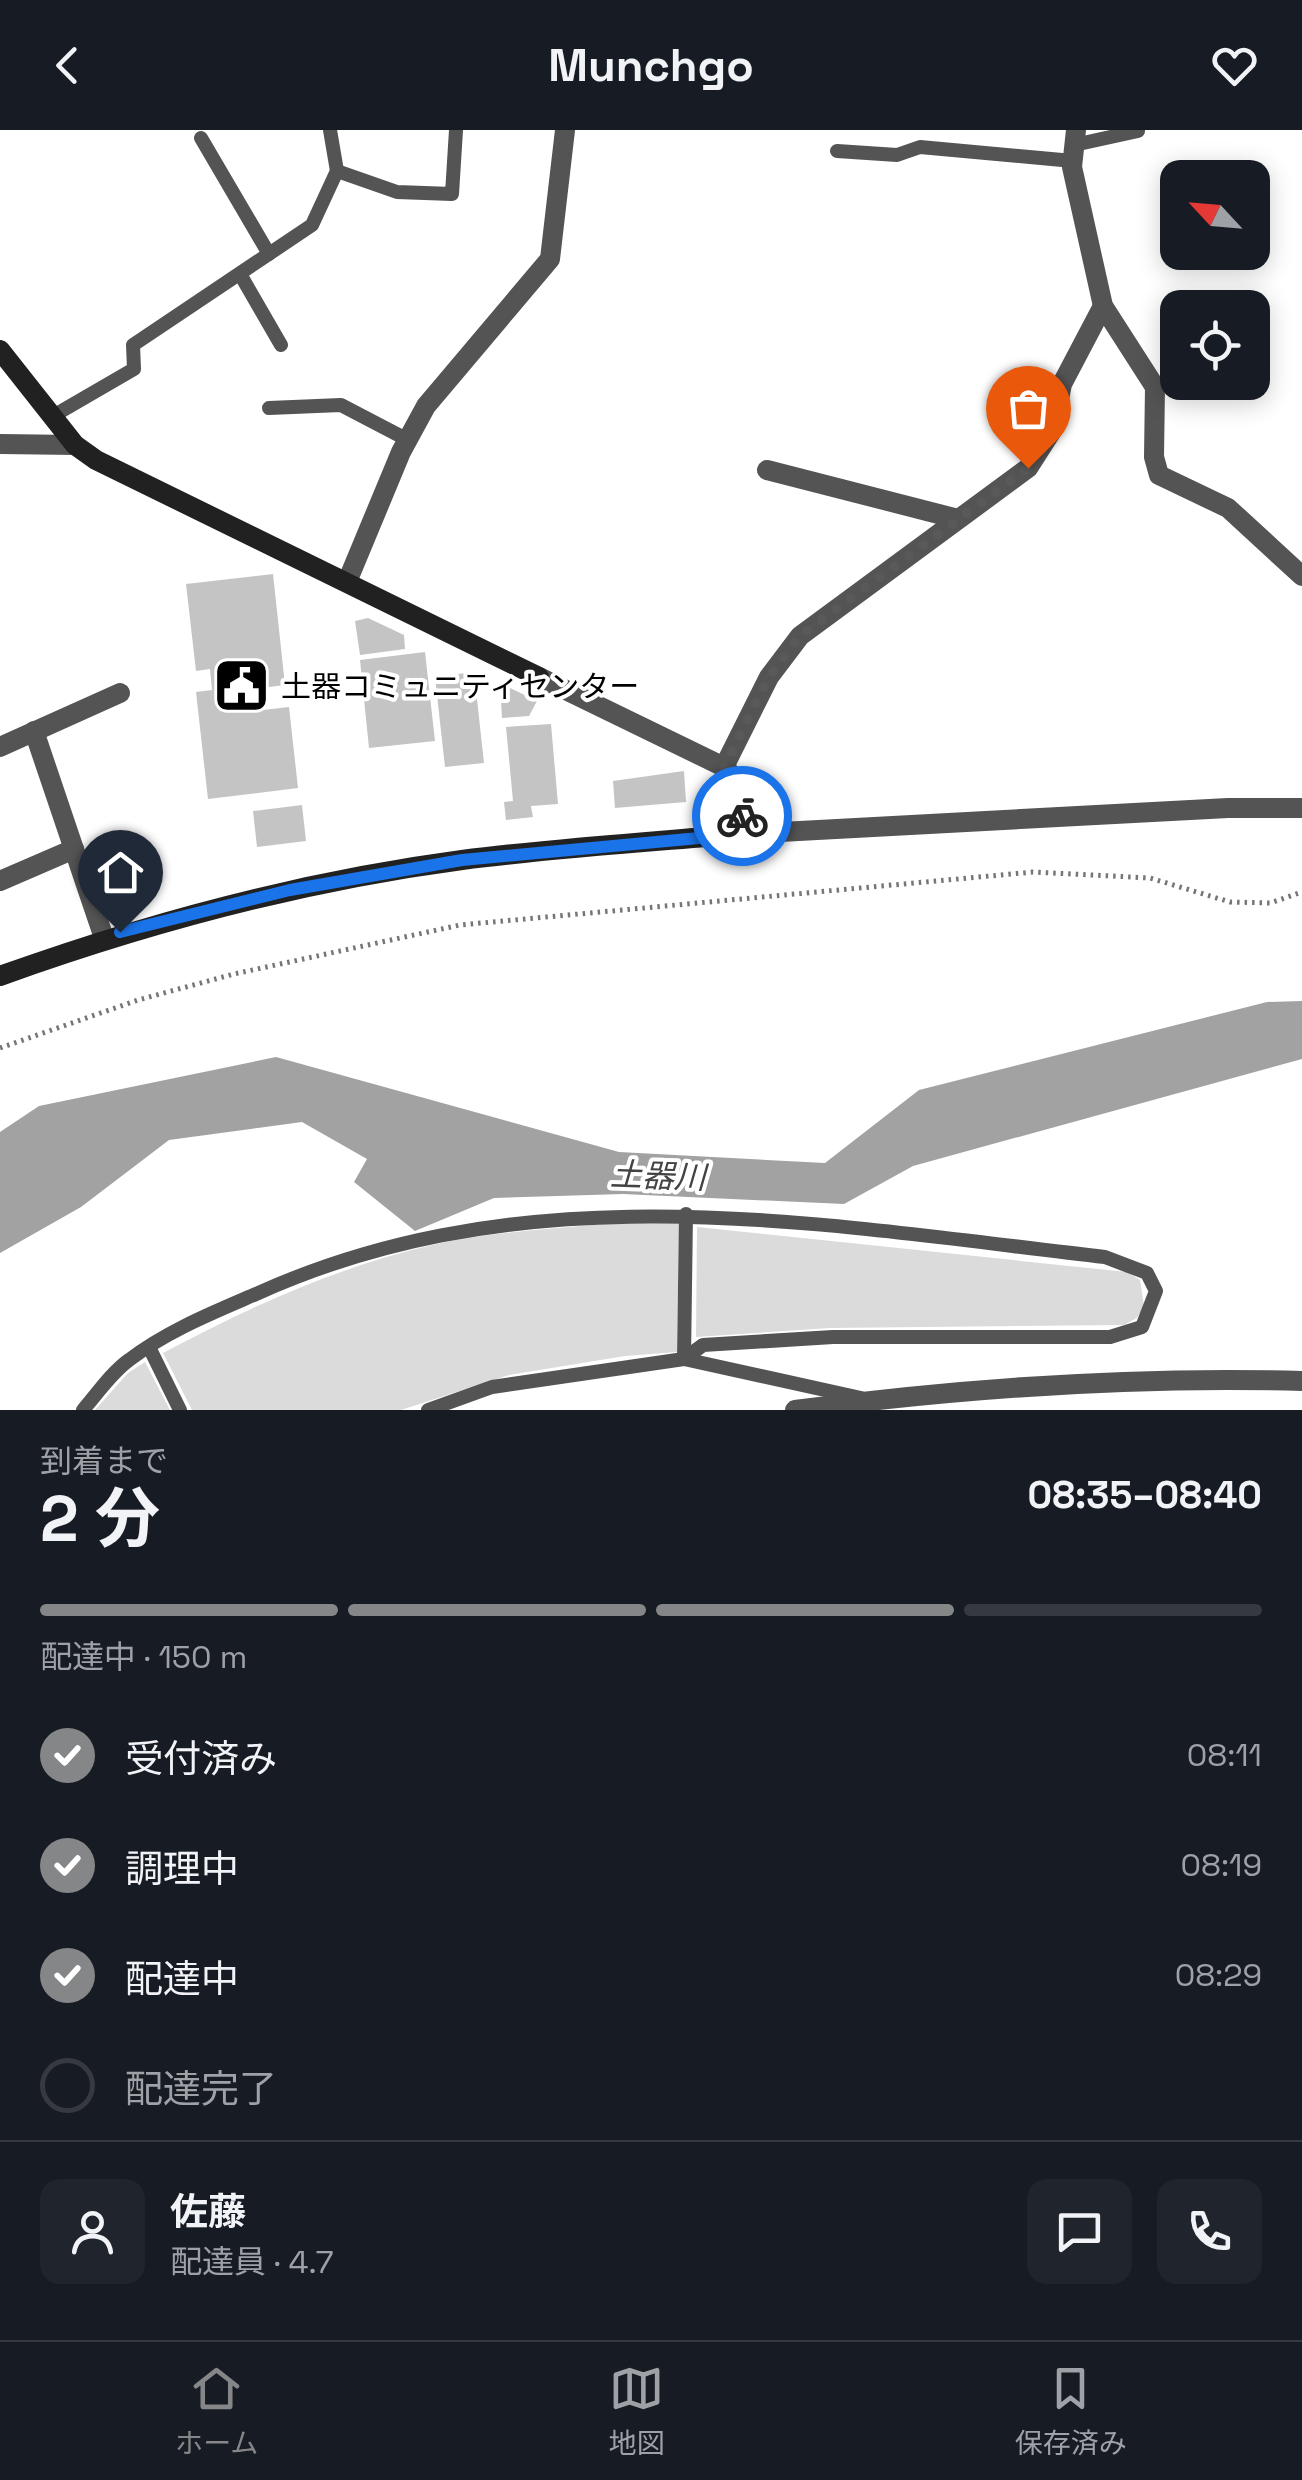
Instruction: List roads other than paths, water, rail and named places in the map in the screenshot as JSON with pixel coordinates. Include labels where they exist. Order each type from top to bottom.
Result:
[{"type":"street","points":[[347,582],[426,406],[550,259],[565,130]]},
{"type":"street","points":[[1075,145],[1103,306],[1155,387],[1154,458],[1159,475],[1228,508],[1302,576]]},
{"type":"street","points":[[724,767],[769,677],[800,636],[1028,468],[1053,429],[1062,384],[1103,306]]},
{"type":"street","points":[[0,350],[75,445],[96,460],[724,767],[738,782],[742,834]]},
{"type":"street","points":[[0,444],[75,445]]},
{"type":"street","points":[[767,470],[958,519]]},
{"type":"street","points":[[0,747],[120,693]]},
{"type":"street","points":[[34,732],[104,938]]},
{"type":"street","points":[[0,976],[104,938],[290,890],[462,860],[742,834],[1210,809],[1302,808]]},
{"type":"street","points":[[0,882],[74,849]]},
{"type":"street","points":[[795,1410],[952,1390],[1186,1378],[1302,1381]]},
{"type":"lane","points":[[53,416],[134,368],[134,346],[312,225],[337,171],[330,130]]},
{"type":"lane","points":[[337,171],[397,192],[452,194],[456,130]]},
{"type":"lane","points":[[837,151],[897,155],[920,147],[1075,145],[1138,131]]},
{"type":"lane","points":[[201,138],[270,254]]},
{"type":"lane","points":[[240,274],[280,344]]},
{"type":"lane","points":[[269,408],[341,405],[408,440]]},
{"type":"lane","points":[[684,1359],[686,1214]]},
{"type":"lane","points":[[83,1410],[126,1362],[169,1333],[315,1267],[424,1236],[542,1218],[686,1214],[1105,1256],[1148,1274],[1156,1291],[1142,1327],[1110,1337],[833,1337],[703,1345],[684,1359]]},
{"type":"lane","points":[[148,1347],[180,1410]]},
{"type":"lane","points":[[428,1410],[512,1384],[684,1359],[872,1400]]},
{"type":"water","name":"土器川","points":[[1302,1001],[1302,1059],[913,1166],[844,1204],[623,1194],[494,1198],[415,1231],[354,1182],[367,1159],[302,1122],[169,1140],[81,1207],[0,1253],[0,1132],[39,1106],[276,1057],[619,1152],[825,1163],[919,1090],[1267,1002]]},
{"type":"place","name":"土器コミュニティセンター","points":[[242,686]]}]
